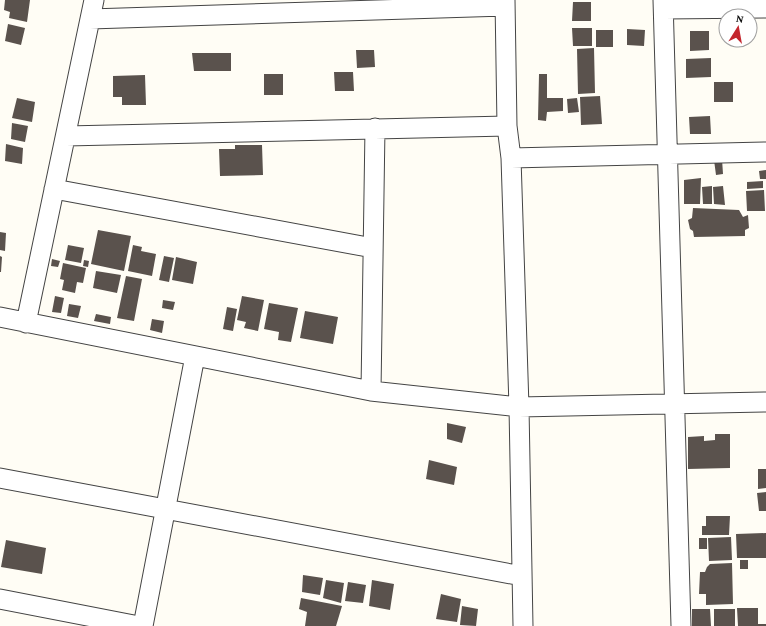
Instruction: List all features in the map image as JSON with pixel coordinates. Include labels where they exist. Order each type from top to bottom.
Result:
[{"type":"street","points":[[26,323],[94,0]]},
{"type":"street","points":[[90,19],[505,3],[508,126],[511,158],[519,407],[523,626]]},
{"type":"street","points":[[681,626],[664,5],[766,8]]},
{"type":"street","points":[[66,136],[508,126]]},
{"type":"street","points":[[371,391],[375,128]]},
{"type":"street","points":[[511,158],[766,152]]},
{"type":"street","points":[[54,189],[373,248]]},
{"type":"street","points":[[0,317],[371,391],[519,407],[766,402]]},
{"type":"street","points":[[143,626],[195,356]]},
{"type":"street","points":[[0,478],[522,576]]},
{"type":"street","points":[[0,599],[139,626]]},
{"type":"building","points":[[5,0],[30,0],[27,22],[9,18],[10,12],[4,10]]},
{"type":"building","points":[[573,2],[591,2],[591,21],[572,21]]},
{"type":"building","points":[[8,24],[25,28],[21,45],[5,41]]},
{"type":"building","points":[[572,28],[592,28],[592,46],[573,46]]},
{"type":"building","points":[[627,29],[645,30],[644,46],[627,45]]},
{"type":"building","points":[[596,30],[613,30],[613,47],[596,47]]},
{"type":"building","points":[[690,31],[709,31],[709,50],[690,51]]},
{"type":"building","points":[[594,48],[595,93],[578,94],[577,49]]},
{"type":"building","points":[[356,50],[374,50],[375,67],[357,68]]},
{"type":"building","points":[[192,53],[231,53],[231,71],[194,71]]},
{"type":"building","points":[[711,58],[711,77],[686,78],[686,59]]},
{"type":"building","points":[[334,72],[353,72],[354,91],[335,91]]},
{"type":"building","points":[[264,74],[283,74],[283,95],[264,95]]},
{"type":"building","points":[[539,74],[547,74],[547,98],[563,98],[563,111],[547,112],[546,121],[538,120]]},
{"type":"building","points":[[145,75],[146,105],[122,105],[122,97],[113,97],[113,76]]},
{"type":"building","points":[[714,82],[733,82],[733,102],[714,102]]},
{"type":"building","points":[[600,96],[602,124],[581,125],[580,97]]},
{"type":"building","points":[[17,98],[35,102],[32,122],[12,118]]},
{"type":"building","points":[[577,98],[579,112],[568,113],[567,99]]},
{"type":"building","points":[[710,116],[711,134],[690,134],[689,117]]},
{"type":"building","points":[[12,123],[28,126],[25,142],[11,139]]},
{"type":"building","points":[[6,144],[23,148],[22,164],[5,161]]},
{"type":"building","points":[[235,145],[262,145],[263,175],[220,176],[219,149],[235,149]]},
{"type":"building","points":[[722,159],[723,174],[716,175],[714,160]]},
{"type":"building","points":[[766,170],[766,179],[760,179],[759,171]]},
{"type":"building","points":[[701,178],[700,204],[684,204],[684,180]]},
{"type":"building","points":[[763,181],[763,188],[747,189],[747,182]]},
{"type":"building","points":[[712,186],[712,204],[703,204],[702,187]]},
{"type":"building","points":[[723,186],[725,205],[714,204],[713,187]]},
{"type":"building","points":[[764,190],[765,211],[747,211],[746,191]]},
{"type":"building","points":[[693,208],[739,210],[743,217],[748,215],[749,228],[745,230],[745,236],[694,237],[688,220],[692,218]]},
{"type":"building","points":[[98,230],[131,236],[124,271],[91,264]]},
{"type":"building","points":[[0,232],[6,233],[5,251],[0,250]]},
{"type":"building","points":[[68,245],[84,248],[81,263],[65,260]]},
{"type":"building","points":[[133,245],[142,247],[141,251],[156,254],[152,276],[128,271]]},
{"type":"building","points":[[0,256],[2,257],[1,272],[0,272]]},
{"type":"building","points":[[164,256],[174,258],[169,282],[159,280]]},
{"type":"building","points":[[176,257],[197,262],[193,284],[172,280]]},
{"type":"building","points":[[52,259],[60,261],[58,267],[51,266]]},
{"type":"building","points":[[84,260],[89,261],[88,267],[83,266]]},
{"type":"building","points":[[63,263],[86,268],[83,283],[77,282],[75,293],[62,290],[64,280],[60,279]]},
{"type":"building","points":[[96,271],[121,275],[117,293],[93,288]]},
{"type":"building","points":[[126,276],[142,279],[134,321],[117,318]]},
{"type":"building","points":[[55,296],[64,298],[61,313],[52,312]]},
{"type":"building","points":[[242,296],[264,300],[258,331],[244,328],[246,322],[237,320]]},
{"type":"building","points":[[163,300],[175,302],[173,310],[162,308]]},
{"type":"building","points":[[269,303],[298,308],[291,342],[278,340],[279,332],[264,329]]},
{"type":"building","points":[[69,304],[81,306],[78,318],[67,316]]},
{"type":"building","points":[[227,307],[237,309],[233,331],[223,329]]},
{"type":"building","points":[[305,311],[338,317],[333,344],[300,338]]},
{"type":"building","points":[[96,314],[111,317],[110,324],[94,321]]},
{"type":"building","points":[[152,319],[164,321],[162,333],[150,330]]},
{"type":"building","points":[[447,423],[466,427],[462,443],[447,439]]},
{"type":"building","points":[[715,434],[730,434],[730,468],[688,469],[688,437],[704,436],[704,441],[715,440]]},
{"type":"building","points":[[429,460],[457,467],[454,485],[426,479]]},
{"type":"building","points":[[758,469],[766,469],[766,488],[758,489]]},
{"type":"building","points":[[766,492],[766,511],[759,511],[757,493]]},
{"type":"building","points":[[706,516],[730,516],[729,535],[702,535],[702,526],[706,526]]},
{"type":"building","points":[[766,533],[766,558],[737,558],[736,534]]},
{"type":"building","points":[[731,537],[732,560],[709,561],[708,538]]},
{"type":"building","points":[[699,538],[707,538],[707,549],[699,549]]},
{"type":"building","points":[[6,540],[46,548],[42,574],[1,567]]},
{"type":"building","points":[[740,560],[748,560],[748,569],[740,569]]},
{"type":"building","points":[[732,563],[733,604],[706,605],[706,594],[699,594],[700,572],[705,572],[710,564]]},
{"type":"building","points":[[303,575],[323,578],[320,595],[302,592]]},
{"type":"building","points":[[326,580],[344,583],[341,603],[323,598]]},
{"type":"building","points":[[372,580],[394,584],[390,610],[369,606]]},
{"type":"building","points":[[348,582],[366,585],[363,603],[345,601]]},
{"type":"building","points":[[441,594],[461,599],[457,622],[436,619]]},
{"type":"building","points":[[301,598],[342,606],[336,626],[305,626],[307,612],[299,609]]},
{"type":"building","points":[[462,606],[478,609],[476,626],[460,625]]},
{"type":"building","points":[[737,608],[758,608],[758,624],[766,624],[766,626],[738,626]]},
{"type":"building","points":[[692,609],[710,609],[711,626],[692,626]]},
{"type":"building","points":[[714,609],[735,609],[735,626],[714,626]]}]
